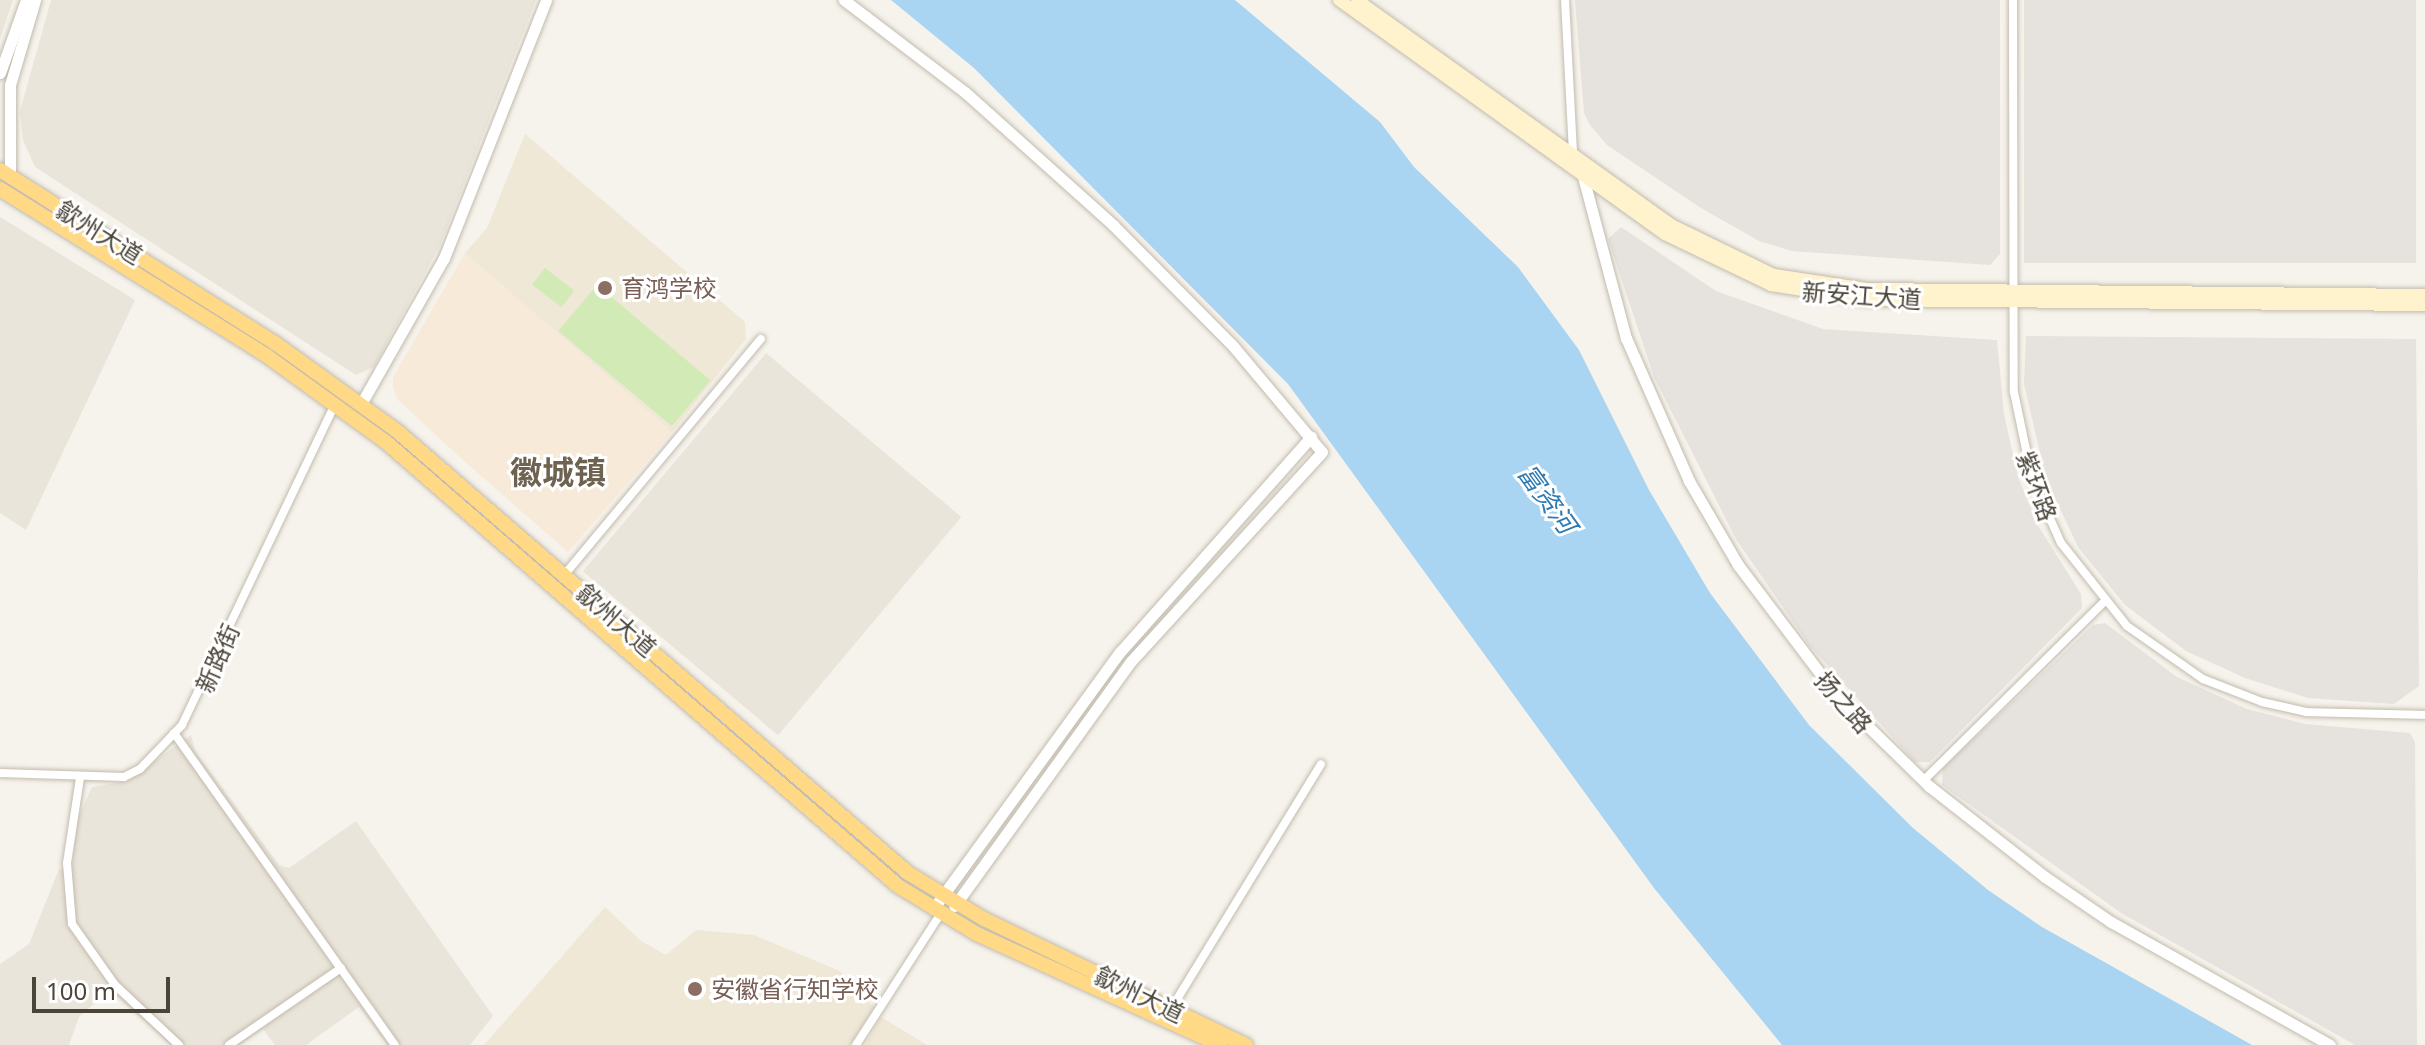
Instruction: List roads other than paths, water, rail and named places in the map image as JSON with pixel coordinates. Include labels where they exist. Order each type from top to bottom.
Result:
[{"type":"highway","name":"歙州大道","points":[[5,173],[264,336],[361,404],[565,574],[882,853],[949,900],[1246,1045]]},
{"type":"highway","name":"歙州大道","points":[[0,189],[335,404],[455,499],[863,858],[940,913],[1221,1045]]},
{"type":"main road","name":"新安江大道","points":[[1339,0],[1682,244],[1771,285],[1847,299],[2425,295]]},
{"type":"main road","name":"新安江大道","points":[[1357,0],[1679,230],[1774,275],[1848,288],[2012,297],[2425,305]]},
{"type":"street","points":[[0,73],[26,0]]},
{"type":"street","points":[[5,173],[10,85],[35,0]]},
{"type":"street","points":[[361,404],[444,258],[546,0]]},
{"type":"street","points":[[844,0],[966,93],[1113,225],[1233,346],[1322,452],[1131,661],[949,900]]},
{"type":"street","points":[[1565,0],[1573,154]]},
{"type":"street","name":"紫环路","points":[[2013,0],[2014,392],[2025,457],[2052,527],[2104,602],[2169,659],[2242,695],[2329,714],[2425,715]]},
{"type":"street","name":"扬之路","points":[[1582,173],[1626,338],[1705,511],[1818,673],[1923,781],[2004,847],[2111,922],[2330,1045]]},
{"type":"street","points":[[565,574],[761,339]]},
{"type":"street","name":"新路街","points":[[0,773],[108,780],[132,774],[174,733],[198,700],[335,404]]},
{"type":"street","points":[[856,1045],[940,913],[1120,652],[1311,437]]},
{"type":"street","points":[[1923,781],[2104,602]]},
{"type":"street","points":[[174,733],[395,1045]]},
{"type":"street","points":[[1171,1009],[1321,764]]},
{"type":"street","points":[[80,778],[67,854],[72,924],[115,985],[179,1045]]},
{"type":"street","points":[[229,1045],[341,968]]},
{"type":"water","name":"富资河","points":[[891,0],[1235,0],[1380,122],[1414,167],[1518,267],[1579,350],[1649,490],[1710,593],[1809,725],[1913,828],[1988,890],[2042,927],[2252,1045],[1782,1045],[1654,888],[1288,384],[974,68]]},
{"type":"place","name":"育鸿学校","points":[[605,288]]},
{"type":"place","name":"安徽省行知学校","points":[[695,989]]},
{"type":"district","name":"徽城镇","points":[[558,472]]}]
